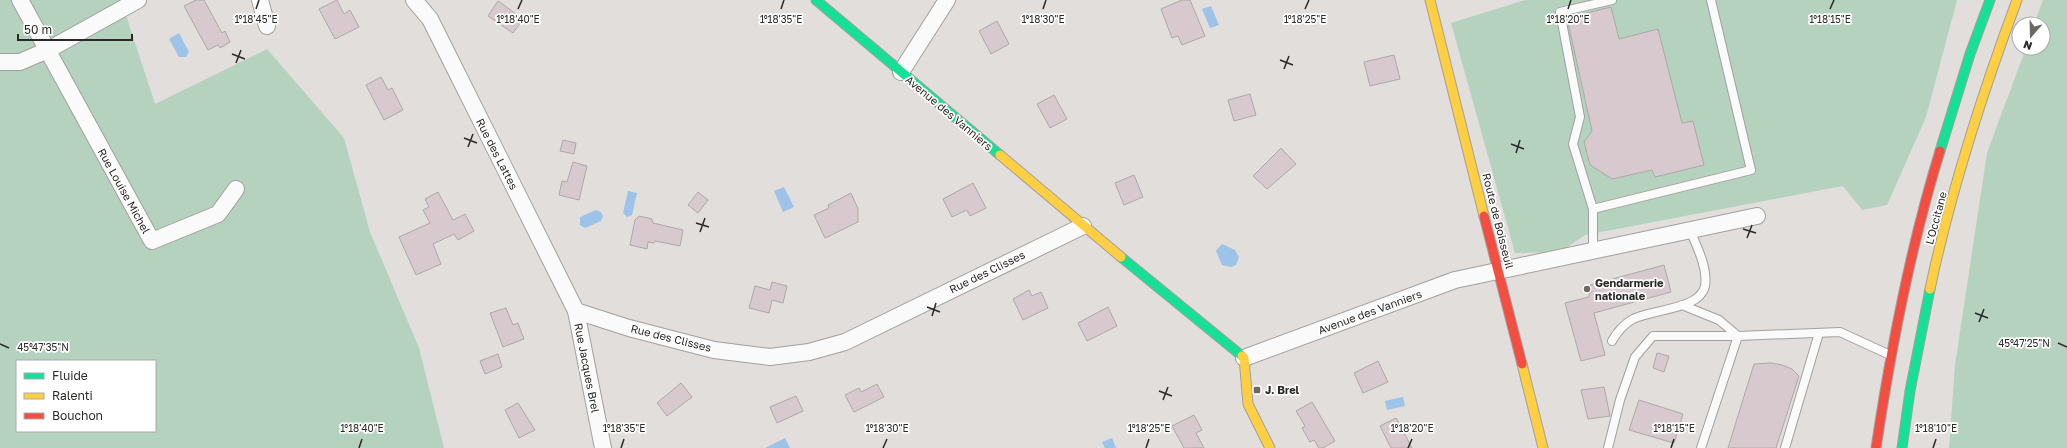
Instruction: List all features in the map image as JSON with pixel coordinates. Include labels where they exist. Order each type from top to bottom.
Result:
[{"type":"main road","name":"Avenue des Vanniers","points":[[816,0],[1083,226]]},
{"type":"main road","name":"Route de Boisseuil","points":[[1430,0],[1543,448]]},
{"type":"main road","name":"L'Occitane","points":[[1876,448],[1891,355],[1932,180],[1951,112],[1990,0]]},
{"type":"main road","name":"L'Occitane","points":[[1902,448],[1922,330],[1941,244],[1978,109],[2017,0]]},
{"type":"main road","points":[[1083,226],[1244,358],[1248,404],[1270,448]]},
{"type":"street","points":[[20,0],[48,50]]},
{"type":"street","points":[[0,62],[20,62],[48,50],[138,0]]},
{"type":"street","points":[[260,0],[268,26]]},
{"type":"street","name":"Rue des Lattes","points":[[414,0],[430,19],[576,311]]},
{"type":"street","points":[[901,72],[947,0]]},
{"type":"street","name":"Rue Louise Michel","points":[[48,50],[152,241],[218,214],[236,189]]},
{"type":"street","name":"Avenue des Vanniers","points":[[1244,358],[1456,280],[1757,216]]},
{"type":"street","name":"Rue des Clisses","points":[[576,311],[629,328],[714,350],[770,357],[809,352],[845,342],[1083,226]]},
{"type":"street","name":"Rue Jacques Brel","points":[[576,311],[602,448]]},
{"type":"lane","points":[[1593,251],[1593,209],[1573,144],[1580,118],[1560,12],[1612,0]]},
{"type":"lane","points":[[1593,209],[1751,170],[1711,0]]},
{"type":"lane","points":[[1612,341],[1617,332],[1632,320],[1647,313],[1693,302],[1702,295],[1705,285],[1701,260],[1690,230]]},
{"type":"lane","points":[[1682,305],[1719,320],[1738,336]]},
{"type":"lane","points":[[1608,448],[1620,400],[1635,357],[1653,336],[1738,336],[1840,332],[1891,355]]},
{"type":"lane","points":[[1785,448],[1819,333]]},
{"type":"lane","points":[[1701,448],[1738,336]]},
{"type":"green space","points":[[0,0],[121,0],[155,104],[267,49],[344,138],[370,232],[419,348],[444,448],[0,448]]},
{"type":"green space","points":[[1525,0],[1957,0],[1926,117],[1887,205],[1862,210],[1843,186],[1585,235],[1560,252],[1515,253],[1451,23]]},
{"type":"green space","points":[[2043,0],[2067,0],[2067,448],[1949,448],[1955,365],[1987,153],[2023,56],[2051,56],[2051,16],[2037,16]]},
{"type":"water","points":[[1211,6],[1219,25],[1210,28],[1202,9]]},
{"type":"water","points":[[179,33],[189,52],[186,57],[179,57],[169,39]]},
{"type":"water","points":[[784,187],[794,207],[783,212],[774,191]]},
{"type":"water","points":[[628,191],[637,193],[632,215],[627,217],[623,213]]},
{"type":"water","points":[[596,210],[601,212],[603,216],[601,221],[585,228],[580,225],[580,217]]},
{"type":"water","points":[[1222,244],[1235,250],[1239,257],[1236,265],[1231,267],[1222,265],[1216,251]]},
{"type":"water","points":[[1403,397],[1405,406],[1387,410],[1385,401]]},
{"type":"water","points":[[785,438],[790,448],[765,448]]},
{"type":"water","points":[[1112,438],[1116,448],[1105,448],[1102,442]]},
{"type":"building","points":[[196,0],[204,0],[222,33],[225,31],[230,42],[220,48],[218,45],[208,50],[184,6]]},
{"type":"building","points":[[337,0],[344,14],[350,10],[359,27],[335,39],[319,9]]},
{"type":"building","points":[[1182,0],[1190,0],[1205,36],[1182,45],[1178,36],[1172,38],[1161,9]]},
{"type":"building","points":[[498,1],[523,19],[513,33],[488,16]]},
{"type":"building","points":[[1611,7],[1619,39],[1658,29],[1682,123],[1693,121],[1704,165],[1655,177],[1652,170],[1612,179],[1590,165],[1584,142],[1592,131],[1567,18]]},
{"type":"building","points":[[997,21],[1009,44],[991,54],[979,31]]},
{"type":"building","points":[[1394,55],[1400,79],[1370,86],[1364,62]]},
{"type":"building","points":[[381,77],[388,90],[392,88],[403,110],[384,120],[366,85]]},
{"type":"building","points":[[1250,94],[1256,115],[1234,121],[1228,100]]},
{"type":"building","points":[[1054,95],[1067,119],[1050,128],[1037,104]]},
{"type":"building","points":[[563,140],[576,143],[574,154],[560,151]]},
{"type":"building","points":[[1281,148],[1296,164],[1267,189],[1253,176]]},
{"type":"building","points":[[573,162],[587,166],[579,200],[559,195],[562,181],[567,182]]},
{"type":"building","points":[[1134,175],[1143,197],[1124,205],[1115,183]]},
{"type":"building","points":[[973,183],[986,208],[970,216],[967,210],[952,217],[943,199]]},
{"type":"building","points":[[438,192],[453,220],[465,214],[474,231],[458,240],[454,234],[433,244],[441,264],[416,275],[399,237],[430,223],[423,210],[429,207],[425,199]]},
{"type":"building","points":[[698,192],[708,200],[698,213],[688,205]]},
{"type":"building","points":[[851,193],[858,209],[858,222],[825,238],[814,215],[829,208],[828,205]]},
{"type":"building","points":[[639,216],[652,219],[653,223],[683,230],[680,246],[655,241],[654,243],[648,242],[647,249],[630,245],[635,220]]},
{"type":"building","points":[[1664,265],[1671,292],[1594,313],[1605,355],[1581,361],[1565,303],[1589,297],[1589,294],[1592,292],[1590,285]]},
{"type":"building","points":[[772,282],[787,286],[783,303],[772,300],[769,313],[749,308],[755,286],[770,290]]},
{"type":"building","points":[[1029,290],[1032,296],[1041,292],[1048,308],[1023,320],[1013,299]]},
{"type":"building","points":[[1108,307],[1117,326],[1087,341],[1078,323]]},
{"type":"building","points":[[506,308],[513,325],[518,323],[524,339],[503,347],[490,313]]},
{"type":"building","points":[[1657,353],[1669,356],[1664,372],[1653,368]]},
{"type":"building","points":[[498,354],[502,367],[485,374],[480,361]]},
{"type":"building","points":[[1378,361],[1388,382],[1363,393],[1354,373]]},
{"type":"building","points":[[1771,363],[1792,369],[1799,376],[1776,448],[1728,448],[1754,364]]},
{"type":"building","points":[[681,383],[692,397],[667,416],[657,403]]},
{"type":"building","points":[[877,384],[884,397],[854,412],[845,395],[859,388],[861,392]]},
{"type":"building","points":[[1604,387],[1610,416],[1588,419],[1581,390]]},
{"type":"building","points":[[796,396],[803,411],[777,423],[770,407]]},
{"type":"building","points":[[1639,400],[1683,414],[1674,443],[1629,430]]},
{"type":"building","points":[[1312,402],[1335,441],[1323,448],[1319,448],[1314,440],[1310,442],[1302,428],[1305,426],[1296,411]]},
{"type":"building","points":[[518,403],[535,430],[519,438],[505,410]]},
{"type":"building","points":[[1194,415],[1202,430],[1196,433],[1204,448],[1184,448],[1172,426]]},
{"type":"building","points":[[1396,418],[1412,448],[1391,448],[1380,426]]},
{"type":"traffic: fast","points":[[816,0],[1000,155]]},
{"type":"traffic: fast","points":[[1940,151],[1970,54],[1990,0]]},
{"type":"traffic: fast","points":[[1121,257],[1242,356]]},
{"type":"traffic: fast","points":[[1902,448],[1910,391],[1930,289]]},
{"type":"traffic: slow","points":[[1430,0],[1484,216]]},
{"type":"traffic: slow","points":[[1930,289],[1938,252],[1968,143],[2017,0]]},
{"type":"traffic: slow","points":[[1000,155],[1121,257]]},
{"type":"traffic: slow","points":[[1242,356],[1244,358],[1248,404],[1270,448]]},
{"type":"traffic: slow","points":[[1522,364],[1543,448]]},
{"type":"traffic: jam","points":[[1876,448],[1902,298],[1919,224],[1940,151]]},
{"type":"traffic: jam","points":[[1484,216],[1522,364]]},
{"type":"place","name":"Gendarmerie nationale","points":[[1587,289]]},
{"type":"place","name":"J. Brel","points":[[1257,390]]}]
